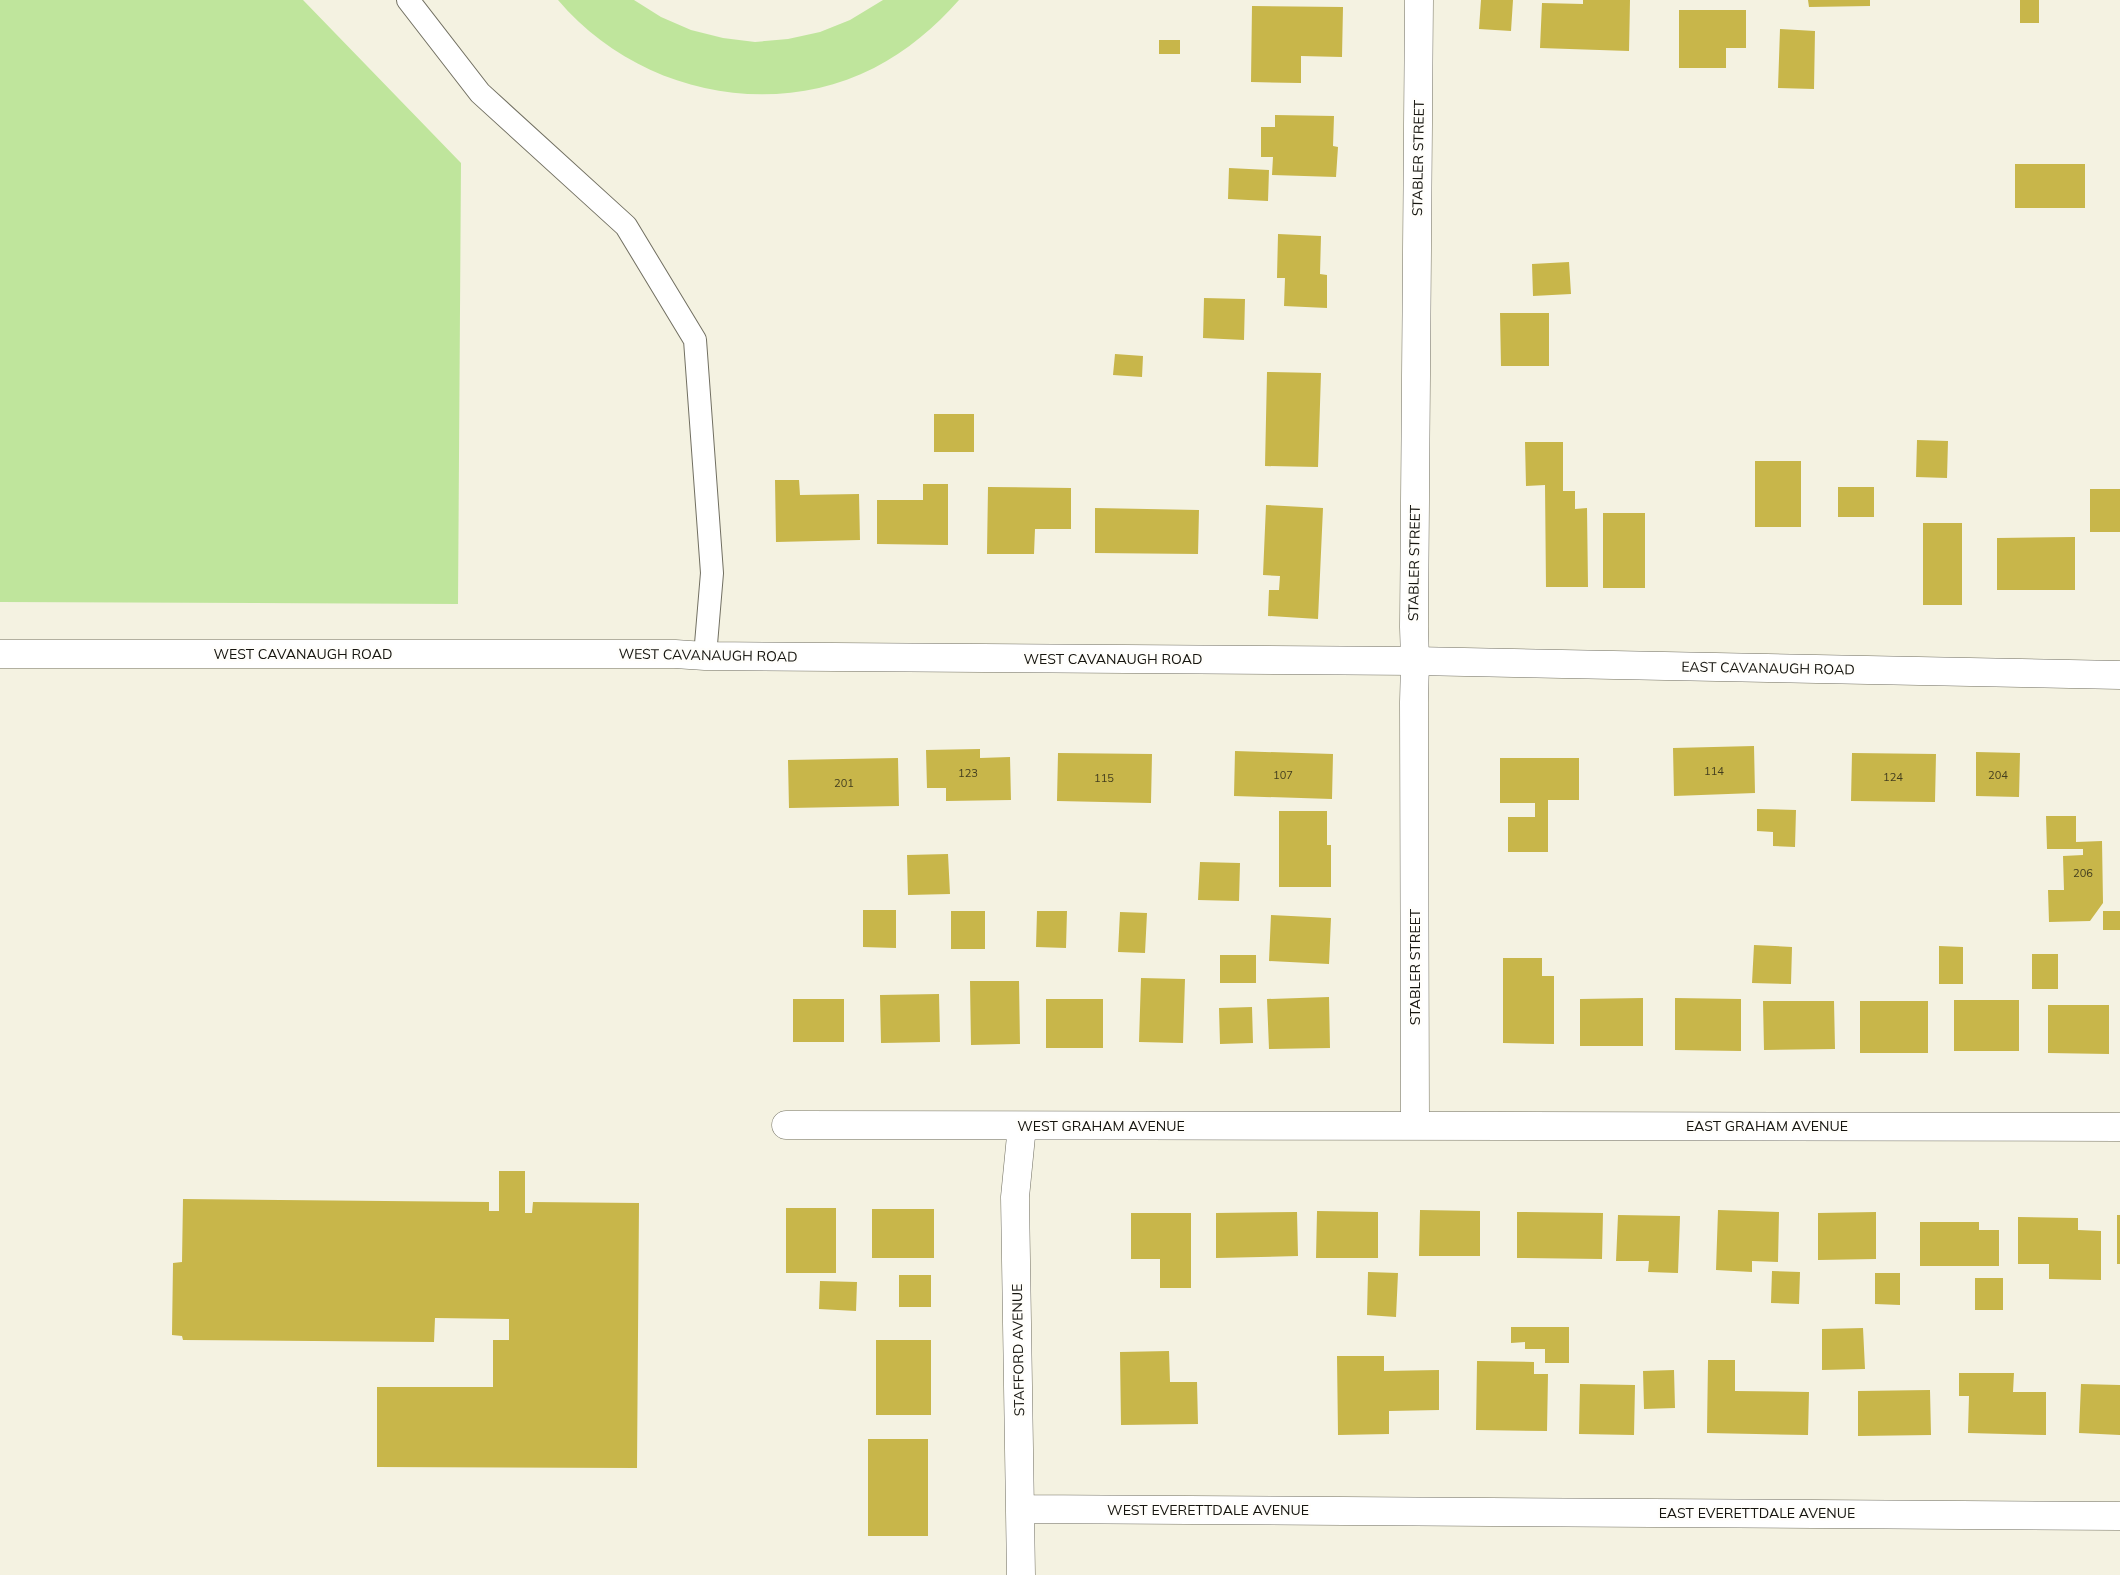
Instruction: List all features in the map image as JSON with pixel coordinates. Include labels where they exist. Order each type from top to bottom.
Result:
[{"type":"street","name":"STABLER STREET","points":[[1415,1125],[1414,627],[1420,0]]},
{"type":"street","name":"WEST CAVANAUGH ROAD","points":[[0,654],[675,654],[706,656],[1415,661]]},
{"type":"street","name":"EAST CAVANAUGH ROAD","points":[[1415,661],[2120,675]]},
{"type":"street","name":"WEST GRAHAM AVENUE","points":[[786,1125],[1415,1125]]},
{"type":"street","name":"EAST GRAHAM AVENUE","points":[[1415,1125],[2120,1128]]},
{"type":"street","name":"STAFFORD AVENUE","points":[[1021,1575],[1015,1197],[1022,1126]]},
{"type":"street","name":"WEST EVERETTDALE AVENUE","points":[[1021,1509],[1394,1511]]},
{"type":"street","name":"EAST EVERETTDALE AVENUE","points":[[1394,1511],[2120,1516]]},
{"type":"lane","points":[[408,0],[480,93],[626,226],[695,340],[712,573],[706,656]]},
{"type":"green space","points":[[0,0],[303,0],[461,163],[458,604],[0,602]]},
{"type":"green space","points":[[558,0],[634,0],[661,17],[691,30],[723,38],[755,42],[788,39],[820,32],[850,20],[883,0],[959,0],[920,38],[874,68],[833,84],[790,93],[747,94],[704,88],[663,75],[624,56],[589,31]]},
{"type":"building","points":[[1481,0],[1513,0],[1511,31],[1479,29]]},
{"type":"building","points":[[1583,0],[1630,0],[1629,51],[1540,48],[1542,3],[1583,4]]},
{"type":"building","points":[[1808,0],[1870,0],[1870,6],[1809,7]]},
{"type":"building","points":[[2020,0],[2039,0],[2039,23],[2020,23]]},
{"type":"building","points":[[1252,6],[1343,7],[1342,57],[1301,56],[1301,83],[1251,82]]},
{"type":"building","points":[[1679,10],[1746,10],[1746,48],[1726,48],[1726,68],[1679,68]]},
{"type":"building","points":[[1780,29],[1815,31],[1814,89],[1778,88]]},
{"type":"building","points":[[1159,40],[1180,40],[1180,54],[1159,54]]},
{"type":"building","points":[[1275,115],[1334,116],[1333,146],[1338,147],[1336,177],[1272,175],[1273,157],[1261,157],[1261,127],[1275,127]]},
{"type":"building","points":[[2015,164],[2085,164],[2085,208],[2015,208]]},
{"type":"building","points":[[1229,168],[1269,170],[1268,201],[1228,199]]},
{"type":"building","points":[[1278,234],[1321,236],[1320,274],[1327,275],[1327,308],[1284,306],[1285,278],[1277,278]]},
{"type":"building","points":[[1569,262],[1571,294],[1533,296],[1532,264]]},
{"type":"building","points":[[1204,298],[1245,299],[1244,340],[1203,338]]},
{"type":"building","points":[[1500,313],[1549,313],[1549,366],[1501,366]]},
{"type":"building","points":[[1115,354],[1143,356],[1142,377],[1113,375]]},
{"type":"building","points":[[1267,372],[1321,373],[1318,467],[1265,466]]},
{"type":"building","points":[[934,414],[974,414],[974,452],[934,452]]},
{"type":"building","points":[[1917,440],[1948,441],[1947,478],[1916,477]]},
{"type":"building","points":[[1525,442],[1563,442],[1563,491],[1575,491],[1575,509],[1587,508],[1588,587],[1546,587],[1545,485],[1526,486]]},
{"type":"building","points":[[1755,461],[1801,461],[1801,527],[1755,527]]},
{"type":"building","points":[[775,480],[799,480],[800,495],[859,494],[860,540],[776,542]]},
{"type":"building","points":[[923,484],[948,484],[948,545],[877,544],[877,500],[923,500]]},
{"type":"building","points":[[988,487],[1071,488],[1071,529],[1035,529],[1034,554],[987,554]]},
{"type":"building","points":[[1838,487],[1874,487],[1874,517],[1838,517]]},
{"type":"building","points":[[2090,489],[2120,489],[2120,532],[2090,532]]},
{"type":"building","points":[[1266,505],[1323,508],[1318,619],[1268,616],[1269,590],[1279,590],[1280,576],[1263,575]]},
{"type":"building","points":[[1095,508],[1199,510],[1198,554],[1095,553]]},
{"type":"building","points":[[1603,513],[1645,513],[1645,588],[1603,588]]},
{"type":"building","points":[[1923,523],[1962,523],[1962,605],[1923,605]]},
{"type":"building","points":[[2075,537],[2075,590],[1997,590],[1997,538]]},
{"type":"building","points":[[1754,746],[1755,793],[1674,796],[1673,748]]},
{"type":"building","points":[[980,749],[980,758],[1010,757],[1011,800],[946,801],[946,788],[927,788],[926,750]]},
{"type":"building","points":[[1235,751],[1333,754],[1332,799],[1234,796]]},
{"type":"building","points":[[1976,752],[2020,753],[2019,797],[1976,796]]},
{"type":"building","points":[[1058,753],[1152,754],[1151,803],[1057,801]]},
{"type":"building","points":[[1852,753],[1936,754],[1935,802],[1851,801]]},
{"type":"building","points":[[898,758],[899,806],[789,808],[788,760]]},
{"type":"building","points":[[1500,758],[1579,758],[1579,800],[1548,800],[1548,852],[1508,852],[1508,817],[1535,817],[1535,803],[1500,803]]},
{"type":"building","points":[[1757,809],[1796,810],[1795,847],[1773,846],[1773,832],[1757,831]]},
{"type":"building","points":[[1279,811],[1327,811],[1327,845],[1331,845],[1331,887],[1279,887]]},
{"type":"building","points":[[2046,816],[2076,816],[2076,842],[2102,841],[2103,903],[2090,921],[2049,922],[2048,890],[2064,890],[2063,856],[2083,855],[2083,849],[2047,849]]},
{"type":"building","points":[[948,854],[950,894],[908,895],[907,855]]},
{"type":"building","points":[[1200,862],[1240,863],[1239,901],[1198,900]]},
{"type":"building","points":[[863,910],[896,910],[896,948],[863,947]]},
{"type":"building","points":[[951,911],[985,911],[985,949],[951,949]]},
{"type":"building","points":[[1037,911],[1067,911],[1066,948],[1036,947]]},
{"type":"building","points":[[2103,911],[2120,911],[2120,930],[2103,930]]},
{"type":"building","points":[[1120,912],[1147,913],[1145,953],[1118,952]]},
{"type":"building","points":[[1271,915],[1331,918],[1329,964],[1269,961]]},
{"type":"building","points":[[1754,945],[1792,947],[1791,984],[1752,983]]},
{"type":"building","points":[[1939,946],[1963,947],[1963,984],[1939,984]]},
{"type":"building","points":[[2032,954],[2058,954],[2058,989],[2032,989]]},
{"type":"building","points":[[1220,955],[1256,955],[1256,983],[1220,983]]},
{"type":"building","points":[[1503,958],[1542,958],[1542,976],[1554,976],[1554,1044],[1503,1043]]},
{"type":"building","points":[[1141,978],[1185,979],[1183,1043],[1139,1042]]},
{"type":"building","points":[[970,981],[1019,981],[1020,1044],[971,1045]]},
{"type":"building","points":[[939,994],[940,1042],[881,1043],[880,995]]},
{"type":"building","points":[[1329,997],[1330,1048],[1269,1049],[1267,999]]},
{"type":"building","points":[[1643,998],[1643,1046],[1580,1046],[1580,999]]},
{"type":"building","points":[[1675,998],[1741,999],[1741,1051],[1675,1050]]},
{"type":"building","points":[[793,999],[844,999],[844,1042],[793,1042]]},
{"type":"building","points":[[1046,999],[1103,999],[1103,1048],[1046,1048]]},
{"type":"building","points":[[1954,1000],[2019,1000],[2019,1051],[1954,1051]]},
{"type":"building","points":[[1763,1001],[1834,1001],[1835,1049],[1764,1050]]},
{"type":"building","points":[[1860,1001],[1928,1001],[1928,1053],[1860,1053]]},
{"type":"building","points":[[2048,1005],[2109,1005],[2109,1054],[2048,1053]]},
{"type":"building","points":[[1252,1007],[1253,1043],[1220,1044],[1219,1008]]},
{"type":"building","points":[[499,1171],[525,1171],[525,1213],[532,1213],[533,1202],[639,1203],[637,1468],[377,1467],[377,1387],[493,1387],[493,1340],[509,1340],[509,1319],[435,1318],[434,1342],[183,1340],[182,1336],[172,1335],[173,1263],[182,1262],[183,1199],[489,1202],[489,1211],[499,1211]]},
{"type":"building","points":[[786,1208],[836,1208],[836,1273],[786,1273]]},
{"type":"building","points":[[872,1209],[934,1209],[934,1258],[872,1258]]},
{"type":"building","points":[[1420,1210],[1480,1211],[1480,1256],[1419,1256]]},
{"type":"building","points":[[1718,1210],[1779,1212],[1778,1262],[1752,1261],[1752,1272],[1716,1270]]},
{"type":"building","points":[[1317,1211],[1378,1212],[1378,1258],[1316,1258]]},
{"type":"building","points":[[1297,1212],[1298,1256],[1216,1258],[1216,1213]]},
{"type":"building","points":[[1517,1212],[1603,1213],[1602,1259],[1517,1258]]},
{"type":"building","points":[[1876,1212],[1876,1259],[1818,1260],[1818,1213]]},
{"type":"building","points":[[1131,1213],[1191,1213],[1191,1288],[1160,1288],[1160,1259],[1131,1259]]},
{"type":"building","points":[[1618,1215],[1680,1216],[1678,1273],[1648,1272],[1649,1261],[1616,1261]]},
{"type":"building","points":[[2117,1215],[2120,1215],[2120,1264],[2117,1264]]},
{"type":"building","points":[[2018,1217],[2078,1218],[2078,1230],[2101,1231],[2101,1280],[2049,1279],[2049,1264],[2018,1264]]},
{"type":"building","points":[[1920,1222],[1979,1222],[1979,1230],[1999,1230],[1999,1266],[1920,1266]]},
{"type":"building","points":[[1772,1271],[1800,1272],[1799,1304],[1771,1303]]},
{"type":"building","points":[[1368,1272],[1398,1273],[1396,1317],[1367,1315]]},
{"type":"building","points":[[1875,1273],[1900,1273],[1900,1305],[1875,1304]]},
{"type":"building","points":[[899,1275],[931,1275],[931,1307],[899,1307]]},
{"type":"building","points":[[1975,1278],[2003,1278],[2003,1310],[1975,1310]]},
{"type":"building","points":[[820,1281],[857,1282],[856,1311],[819,1309]]},
{"type":"building","points":[[1511,1327],[1569,1327],[1569,1363],[1545,1363],[1545,1349],[1525,1349],[1525,1342],[1511,1343]]},
{"type":"building","points":[[1863,1328],[1865,1369],[1822,1370],[1822,1329]]},
{"type":"building","points":[[876,1340],[931,1340],[931,1415],[876,1415]]},
{"type":"building","points":[[1169,1351],[1170,1382],[1197,1382],[1198,1424],[1121,1425],[1120,1352]]},
{"type":"building","points":[[1337,1356],[1384,1356],[1384,1371],[1439,1370],[1439,1410],[1389,1411],[1389,1434],[1338,1435]]},
{"type":"building","points":[[1708,1360],[1735,1360],[1735,1391],[1809,1392],[1808,1435],[1707,1433]]},
{"type":"building","points":[[1477,1361],[1534,1362],[1534,1374],[1548,1374],[1547,1431],[1476,1430]]},
{"type":"building","points":[[1674,1370],[1675,1408],[1644,1409],[1643,1371]]},
{"type":"building","points":[[1959,1373],[2014,1373],[2013,1392],[2046,1392],[2046,1435],[1968,1433],[1969,1396],[1959,1396]]},
{"type":"building","points":[[1580,1384],[1635,1385],[1634,1435],[1579,1434]]},
{"type":"building","points":[[2081,1384],[2120,1385],[2120,1435],[2079,1433]]},
{"type":"building","points":[[1930,1390],[1931,1435],[1858,1436],[1858,1391]]},
{"type":"building","points":[[868,1439],[928,1439],[928,1536],[868,1536]]}]
